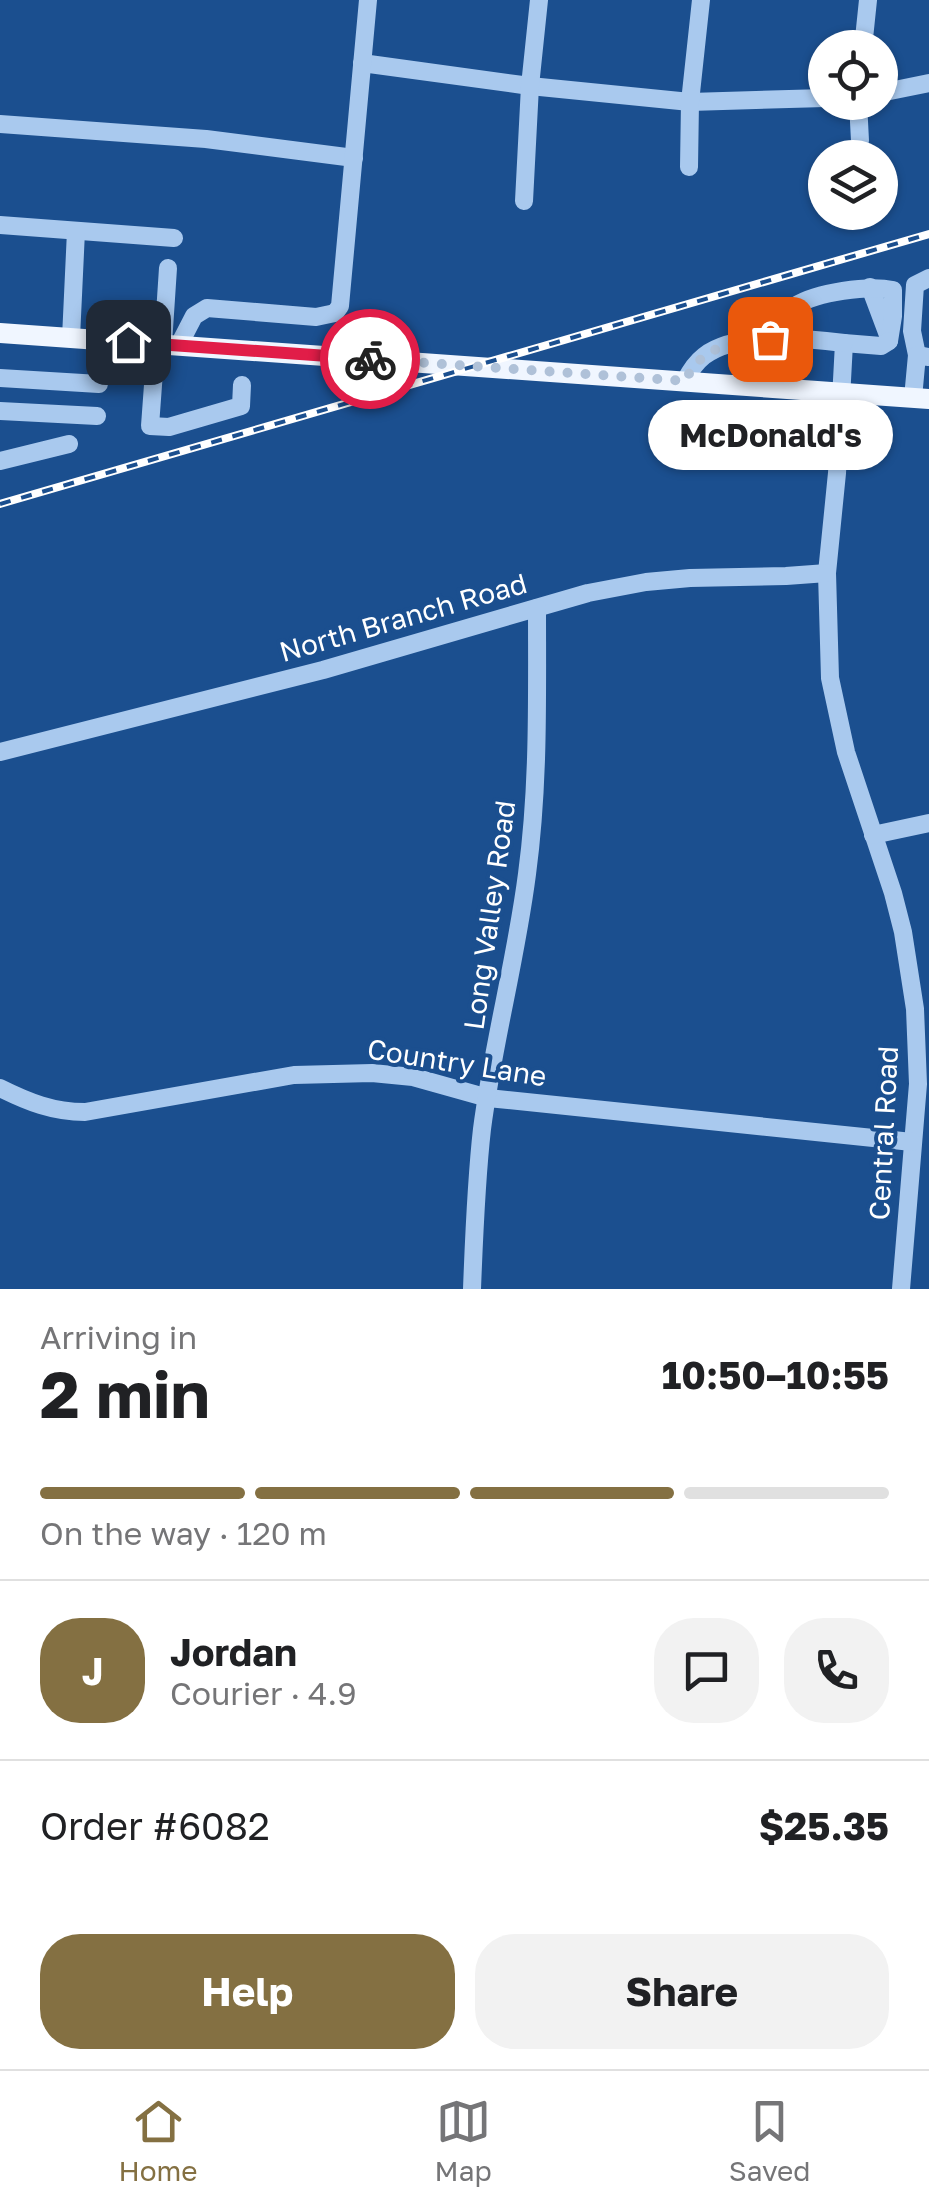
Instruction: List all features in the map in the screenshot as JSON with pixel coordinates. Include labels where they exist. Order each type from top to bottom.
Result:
[{"type":"main road","points":[[0,333],[921,398]]},
{"type":"street","points":[[166,344],[207,308],[316,317],[334,313],[340,306],[368,0]]},
{"type":"street","points":[[524,201],[539,0]]},
{"type":"street","points":[[688,167],[690,102],[701,0]]},
{"type":"street","points":[[865,30],[868,0]]},
{"type":"street","points":[[362,63],[530,86],[690,102],[808,99]]},
{"type":"street","points":[[898,89],[929,83]]},
{"type":"street","points":[[0,124],[206,139],[354,158]]},
{"type":"street","points":[[0,225],[174,238]]},
{"type":"street","points":[[72,338],[76,231]]},
{"type":"street","points":[[168,268],[166,344],[150,426],[170,427],[242,406],[242,385]]},
{"type":"street","points":[[921,398],[923,356],[912,331],[915,285],[929,278]]},
{"type":"street","points":[[685,381],[704,355],[724,345],[770,339],[881,346],[889,340],[870,288],[793,306],[770,339]]},
{"type":"street","name":"Central Road","points":[[844,343],[827,573],[830,678],[846,752],[893,892],[914,1010],[918,1084],[901,1289]]},
{"type":"street","points":[[0,378],[100,384]]},
{"type":"street","points":[[0,411],[97,416]]},
{"type":"street","points":[[0,461],[68,444]]},
{"type":"street","name":"North Branch Road","points":[[0,752],[324,670],[588,593],[690,578],[827,573]]},
{"type":"street","name":"Long Valley Road","points":[[472,1289],[474,1219],[488,1098],[519,930],[534,804],[538,747],[537,608]]},
{"type":"street","points":[[874,834],[929,823]]},
{"type":"street","name":"Country Lane","points":[[0,1088],[47,1108],[84,1112],[294,1075],[372,1073],[413,1077],[488,1098],[912,1142]]},
{"type":"railway","points":[[0,504],[929,234]]},
{"type":"way so far","points":[[370,359],[685,381],[704,355],[724,345],[770,339]]},
{"type":"place","name":"McDonald's","points":[[770,339]]},
{"type":"route","points":[[128,342],[370,359]]}]
